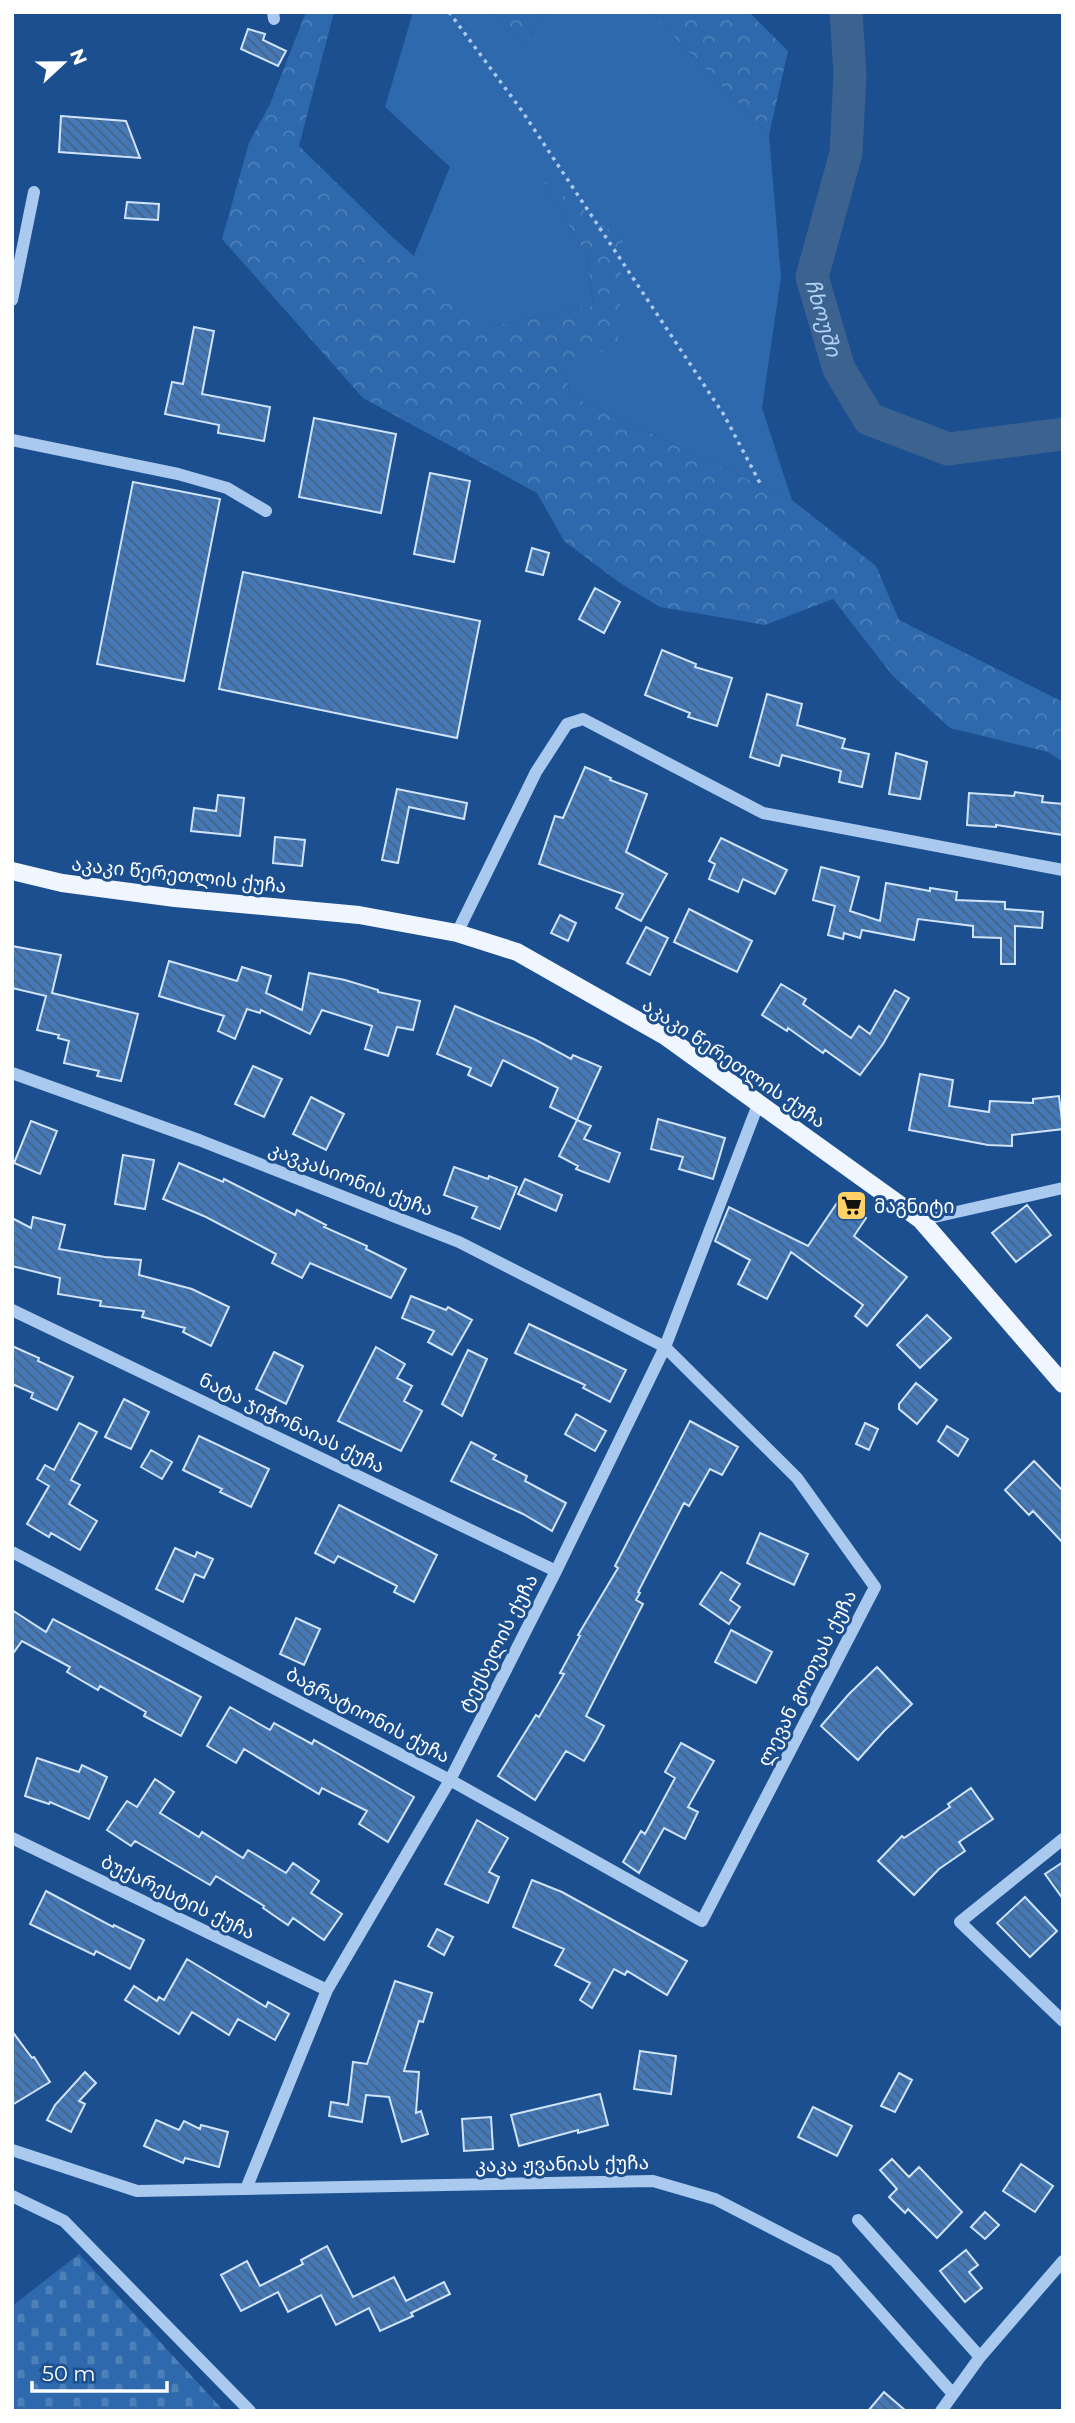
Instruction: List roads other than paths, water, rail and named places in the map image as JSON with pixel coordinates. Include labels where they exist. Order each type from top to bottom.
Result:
[{"type":"main road","name":"აკაკი წერეთლის ქუჩა","points":[[12,871],[62,883],[175,898],[359,915],[457,933],[517,952],[664,1036],[921,1220],[1063,1384]]},
{"type":"street","points":[[12,300],[34,192]]},
{"type":"street","points":[[12,440],[178,474],[226,488],[266,511]]},
{"type":"street","points":[[457,933],[536,772],[567,724],[583,719],[763,813],[1063,870]]},
{"type":"street","name":"კავკასიონის ქუჩა","points":[[12,1073],[199,1140],[459,1241],[666,1347]]},
{"type":"street","name":"ტექსელის ქუჩა","points":[[246,2189],[327,1990],[450,1780],[666,1347],[759,1102]]},
{"type":"street","points":[[921,1220],[1063,1188]]},
{"type":"street","name":"ნატა ჯიჭონაიას ქუჩა","points":[[12,1310],[556,1571]]},
{"type":"street","name":"ლევან გოთუას ქუჩა","points":[[666,1347],[797,1478],[875,1587],[702,1921]]},
{"type":"street","name":"ბაგრატიონის ქუჩა","points":[[12,1552],[450,1780],[702,1921]]},
{"type":"street","name":"ბუქარესტის ქუჩა","points":[[12,1838],[327,1990]]},
{"type":"street","points":[[1063,1839],[960,1922],[1063,2021]]},
{"type":"street","name":"კაკა ჟვანიას ქუჩა","points":[[12,2150],[137,2191],[653,2181],[715,2199],[835,2261],[953,2394]]},
{"type":"street","points":[[12,2196],[64,2221],[250,2411]]},
{"type":"street","points":[[858,2220],[980,2357]]},
{"type":"street","points":[[941,2411],[980,2357],[1063,2261]]},
{"type":"waterway","name":"ჩხოუში","points":[[846,12],[850,74],[846,153],[812,277],[839,369],[869,419],[948,449],[1063,434]]},
{"type":"place","name":"მაგნიტი","points":[[851,1206]]}]
